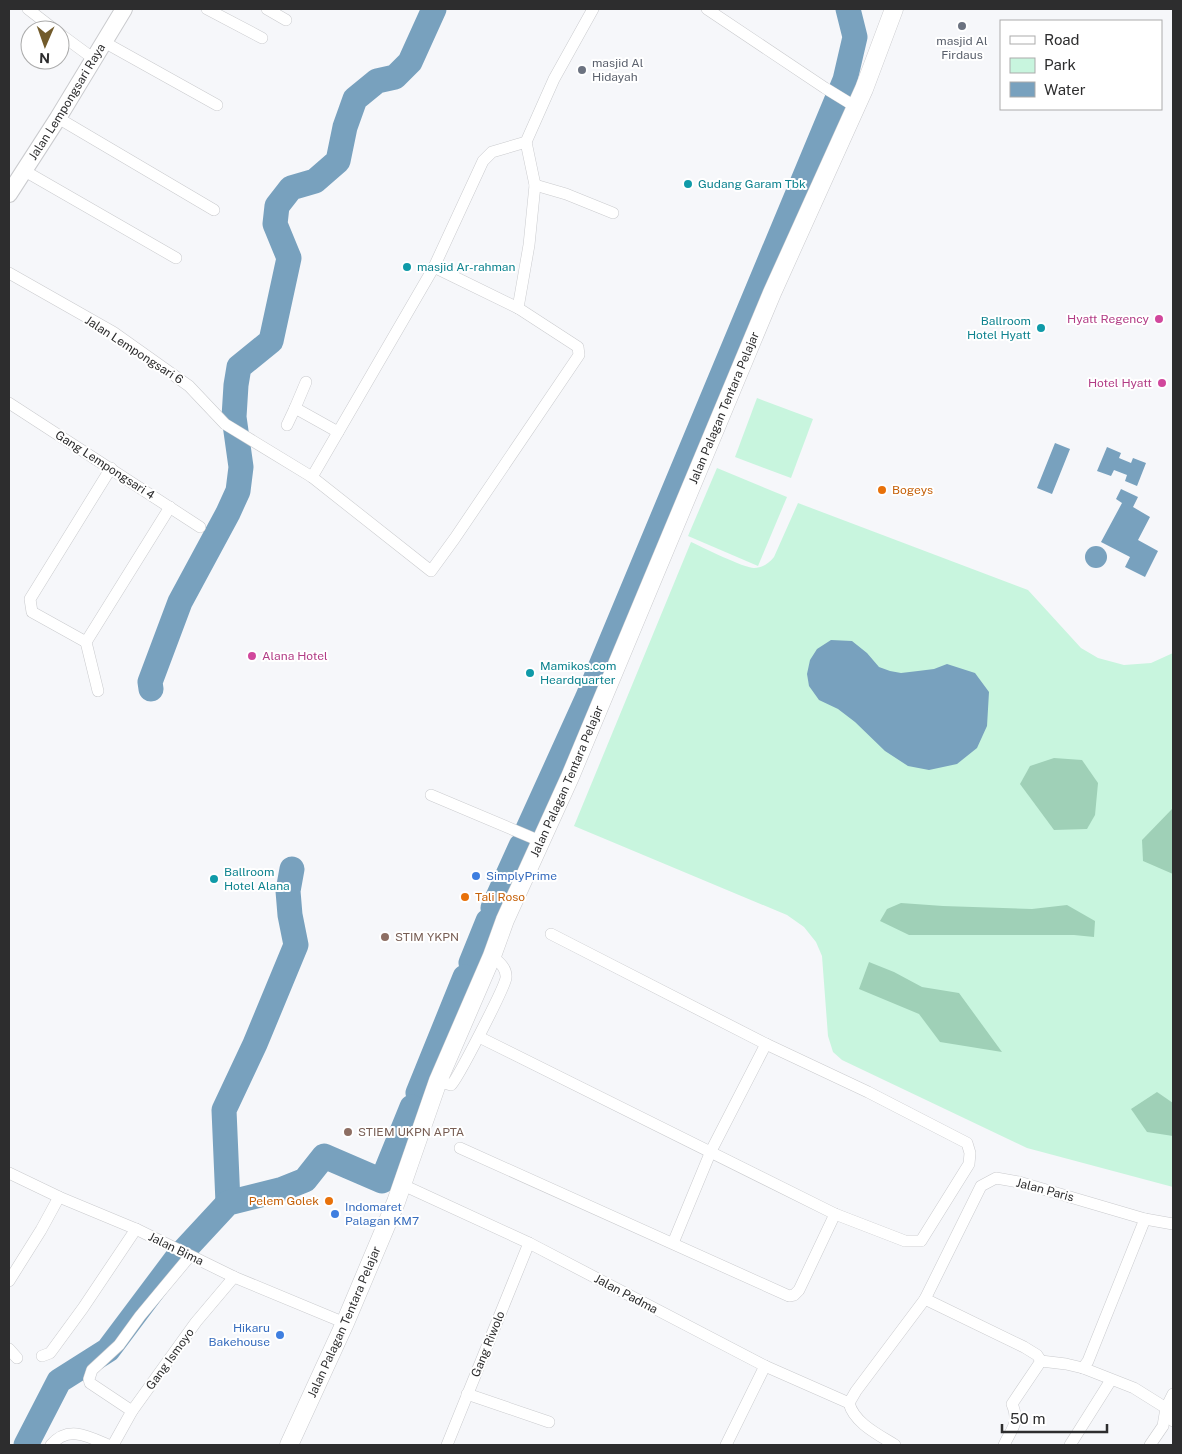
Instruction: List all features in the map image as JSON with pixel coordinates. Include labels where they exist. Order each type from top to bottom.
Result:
[{"type":"main road","name":"Jalan Lempongsari Raya","points":[[9,194],[124,9]]},
{"type":"main road","name":"Jalan Palagan Tentara Pelajar","points":[[289,1445],[345,1324],[403,1185],[410,1159],[438,1081],[492,956],[505,920],[570,777],[851,103],[894,9]]},
{"type":"street","points":[[28,9],[42,20]]},
{"type":"street","points":[[207,9],[262,38]]},
{"type":"street","points":[[267,9],[286,20]]},
{"type":"street","points":[[434,267],[518,308],[529,245],[535,184],[526,142],[554,79],[593,9]]},
{"type":"street","points":[[715,11],[825,88],[851,103]]},
{"type":"street","points":[[70,41],[94,59]]},
{"type":"street","points":[[104,42],[217,105]]},
{"type":"street","points":[[58,118],[214,210]]},
{"type":"street","points":[[312,477],[434,267],[483,161],[492,152],[526,142]]},
{"type":"street","points":[[24,170],[176,258]]},
{"type":"street","points":[[535,184],[613,213]]},
{"type":"street","name":"Jalan Lempongsari 6","points":[[9,273],[113,332],[177,377],[189,386],[225,424],[312,477],[431,571],[579,355],[578,347],[518,308]]},
{"type":"street","points":[[287,424],[306,382]]},
{"type":"street","name":"Gang Lempongsari 4","points":[[9,403],[200,527]]},
{"type":"street","points":[[295,408],[338,432]]},
{"type":"street","points":[[86,642],[32,612],[30,599],[111,468]]},
{"type":"street","points":[[98,691],[86,642],[170,507]]},
{"type":"street","points":[[431,795],[540,841]]},
{"type":"street","points":[[479,1037],[835,1214],[906,1241],[921,1241],[969,1164],[970,1153],[967,1143],[868,1092],[766,1044],[551,934]]},
{"type":"street","points":[[438,1081],[451,1085],[455,1082],[479,1037],[506,978],[503,965],[492,956]]},
{"type":"street","points":[[673,1243],[711,1151],[766,1044]]},
{"type":"street","points":[[460,1148],[789,1296],[794,1295],[799,1290],[835,1214]]},
{"type":"street","name":"Jalan Bima","points":[[9,1173],[59,1198],[136,1230],[234,1277],[345,1324]]},
{"type":"street","name":"Jalan Paris","points":[[849,1403],[925,1299],[981,1186],[996,1178],[1019,1182],[1145,1219],[1173,1224]]},
{"type":"street","name":"Jalan Padma","points":[[403,1185],[529,1244],[764,1366],[849,1403]]},
{"type":"street","points":[[9,1281],[59,1198]]},
{"type":"street","points":[[1083,1368],[1088,1361],[1145,1219]]},
{"type":"street","points":[[42,1356],[50,1353],[84,1308],[136,1230]]},
{"type":"street","name":"Gang Riwolo","points":[[448,1445],[529,1244]]},
{"type":"street","points":[[132,1411],[90,1383],[90,1375],[92,1370],[119,1345],[186,1254]]},
{"type":"street","name":"Gang Ismoyo","points":[[114,1445],[132,1411],[196,1322],[234,1277]]},
{"type":"street","points":[[925,1299],[1024,1346],[1037,1355],[1041,1361],[1083,1368],[1134,1388],[1166,1408],[1173,1421]]},
{"type":"street","points":[[9,1349],[17,1358]]},
{"type":"street","points":[[1004,1445],[1015,1425],[1016,1414],[1012,1404],[1041,1361]]},
{"type":"street","points":[[726,1445],[764,1366]]},
{"type":"street","points":[[1070,1445],[1111,1380]]},
{"type":"street","points":[[467,1394],[549,1422]]},
{"type":"street","points":[[1150,1445],[1163,1426],[1166,1408],[1173,1394]]},
{"type":"street","points":[[849,1403],[851,1412],[857,1418],[891,1444]]},
{"type":"street","points":[[51,1445],[57,1438],[71,1433],[88,1436],[108,1445]]},
{"type":"green space","points":[[757,398],[813,419],[791,478],[735,457]]},
{"type":"green space","points":[[717,468],[787,497],[758,566],[688,536]]},
{"type":"green space","points":[[798,503],[1028,590],[1081,648],[1098,658],[1124,665],[1151,663],[1173,653],[1173,1187],[1027,1148],[842,1060],[833,1052],[828,1036],[822,956],[816,942],[804,927],[787,915],[574,826],[691,542],[741,565],[754,568],[760,567],[774,557]]},
{"type":"green space","points":[[1054,758],[1082,760],[1098,783],[1095,815],[1087,829],[1054,830],[1020,784],[1030,766]]},
{"type":"green space","points":[[1173,808],[1173,874],[1143,861],[1142,840]]},
{"type":"green space","points":[[901,903],[1032,909],[1067,905],[1095,921],[1094,937],[1074,935],[909,935],[880,921],[887,909]]},
{"type":"green space","points":[[869,962],[894,972],[922,987],[959,993],[1002,1052],[940,1042],[919,1014],[859,989]]},
{"type":"green space","points":[[1157,1092],[1173,1103],[1173,1136],[1147,1132],[1131,1109]]},
{"type":"water","points":[[1055,443],[1070,449],[1052,494],[1037,488]]},
{"type":"water","points":[[1107,447],[1121,453],[1119,458],[1131,463],[1133,458],[1146,463],[1137,486],[1125,481],[1127,475],[1114,470],[1111,476],[1097,471]]},
{"type":"water","points":[[1121,489],[1138,497],[1133,507],[1150,517],[1138,540],[1158,551],[1145,577],[1125,567],[1130,557],[1101,542],[1122,503],[1116,499]]},
{"type":"water","points":[[1092,546],[1100,546],[1107,553],[1107,561],[1100,568],[1092,568],[1085,561],[1085,553]]},
{"type":"water","points":[[831,640],[852,641],[867,653],[879,667],[890,671],[901,673],[918,671],[934,669],[947,664],[975,673],[989,692],[987,726],[977,748],[957,764],[929,770],[908,766],[885,751],[855,722],[838,709],[819,700],[809,686],[807,674],[810,660],[817,649]]},
{"type":"waterway","points":[[151,689],[150,682],[180,602],[238,491],[241,467],[234,417],[239,367],[271,341],[289,258],[275,224],[277,206],[291,188],[315,181],[338,161],[345,127],[355,99],[377,81],[395,77],[410,62],[434,9]]},
{"type":"waterway","points":[[528,829],[587,699],[845,80],[855,37],[848,9]]},
{"type":"waterway","points":[[493,908],[521,846]]},
{"type":"waterway","points":[[228,1203],[224,1110],[255,1044],[296,945],[290,915],[288,891],[292,869]]},
{"type":"waterway","points":[[471,963],[488,921]]},
{"type":"waterway","points":[[418,1093],[465,977]]},
{"type":"waterway","points":[[26,1445],[59,1381],[108,1350],[177,1258],[228,1203],[280,1190],[305,1180],[324,1156],[382,1181],[412,1107]]},
{"type":"place","name":"masjid Al Firdaus","points":[[962,26]]},
{"type":"place","name":"masjid Al Hidayah","points":[[582,70]]},
{"type":"place","name":"Gudang Garam Tbk","points":[[688,184]]},
{"type":"place","name":"masjid Ar-rahman","points":[[407,267]]},
{"type":"place","name":"Hyatt Regency","points":[[1159,319]]},
{"type":"place","name":"Ballroom Hotel Hyatt","points":[[1041,328]]},
{"type":"place","name":"Hotel Hyatt","points":[[1162,383]]},
{"type":"place","name":"Bogeys","points":[[882,490]]},
{"type":"place","name":"Alana Hotel","points":[[252,656]]},
{"type":"place","name":"Mamikos.com Heardquarter","points":[[530,673]]},
{"type":"place","name":"SimplyPrime","points":[[476,876]]},
{"type":"place","name":"Ballroom Hotel Alana","points":[[214,879]]},
{"type":"place","name":"Tali Roso","points":[[465,897]]},
{"type":"place","name":"STIM YKPN","points":[[385,937]]},
{"type":"place","name":"STIEM UKPN APTA","points":[[348,1132]]},
{"type":"place","name":"Pelem Golek","points":[[329,1201]]},
{"type":"place","name":"Indomaret Palagan KM7","points":[[335,1214]]},
{"type":"place","name":"Hikaru Bakehouse","points":[[280,1335]]}]
